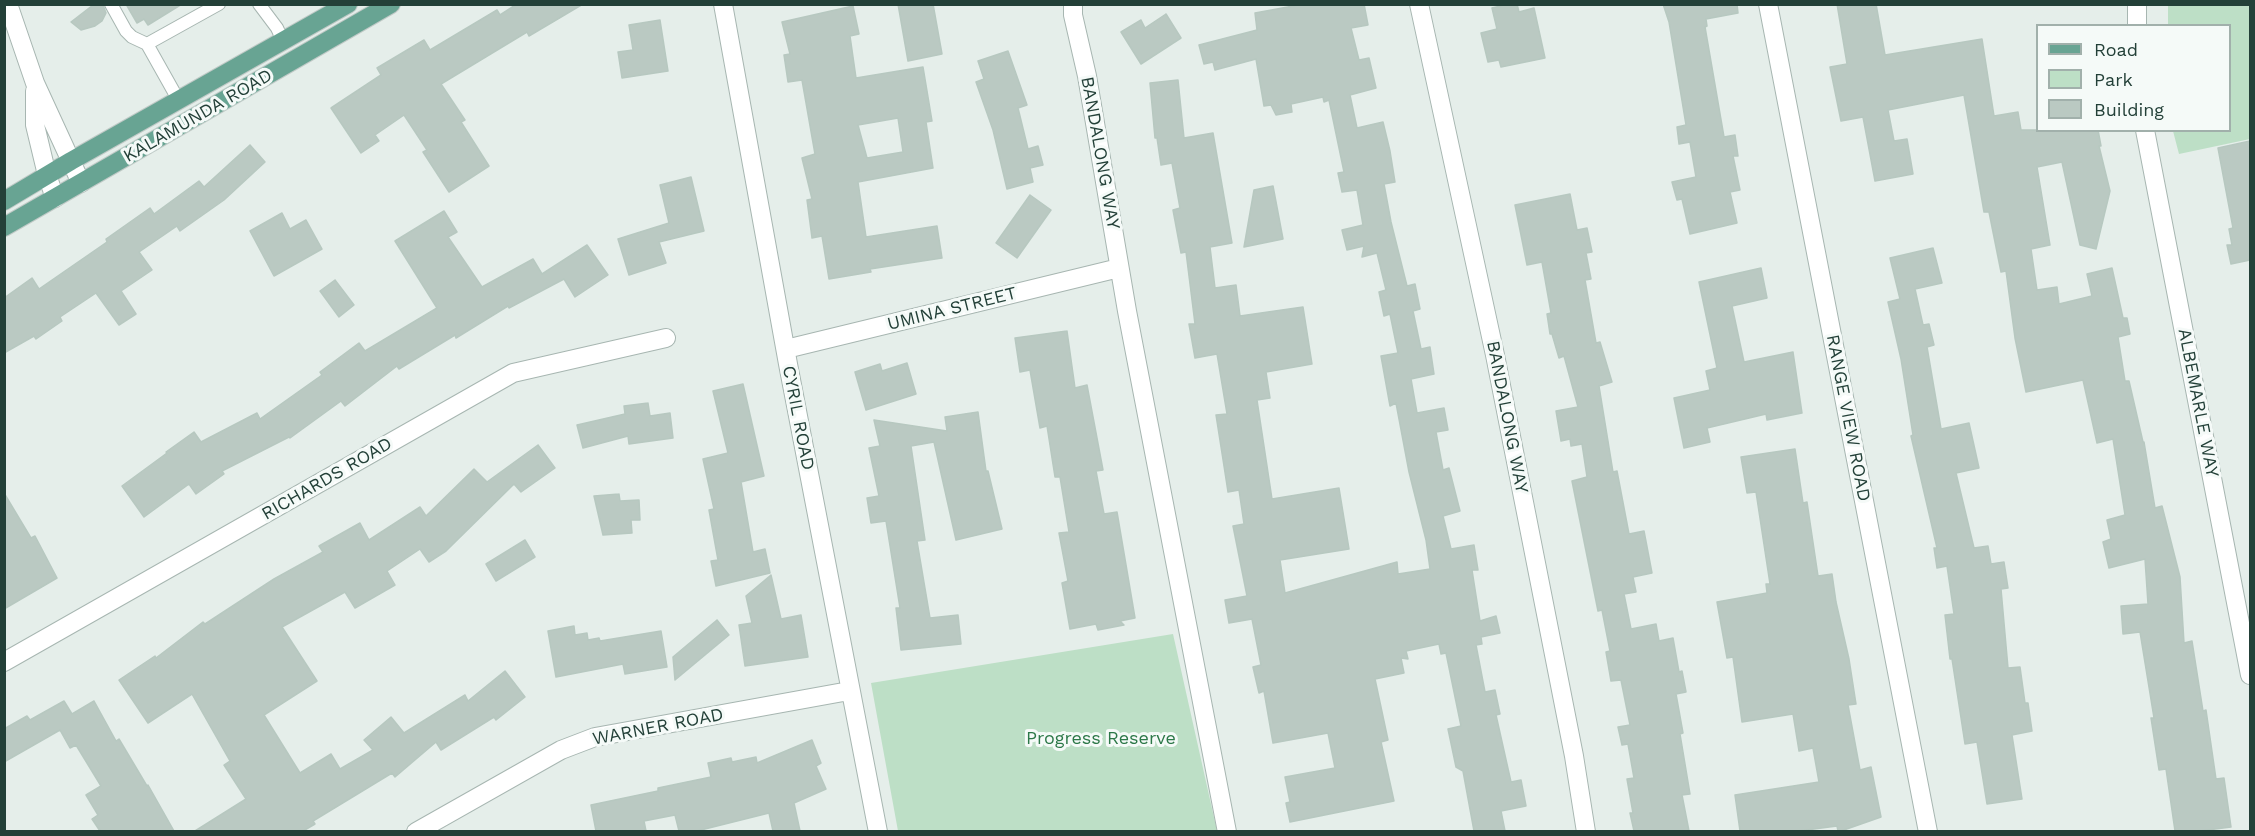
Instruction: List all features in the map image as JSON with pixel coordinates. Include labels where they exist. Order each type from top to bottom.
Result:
[{"type":"main road","name":"KALAMUNDA ROAD","points":[[4,201],[348,4]]},
{"type":"main road","name":"KALAMUNDA ROAD","points":[[4,227],[391,4]]},
{"type":"street","points":[[8,4],[35,83],[81,183]]},
{"type":"street","name":"CYRIL ROAD","points":[[723,4],[849,691],[878,831]]},
{"type":"street","name":"BANDALONG WAY","points":[[1073,4],[1073,15],[1087,76],[1119,268],[1227,831]]},
{"type":"street","name":"BANDALONG WAY","points":[[1419,4],[1495,355],[1574,756],[1586,831]]},
{"type":"street","name":"RANGE VIEW ROAD","points":[[1768,4],[1928,831]]},
{"type":"street","points":[[2136,24],[2137,4]]},
{"type":"street","points":[[35,83],[35,125],[55,198]]},
{"type":"street","name":"ALBEMARLE WAY","points":[[2145,132],[2250,675]]},
{"type":"street","name":"UMINA STREET","points":[[786,349],[1119,268]]},
{"type":"street","name":"RICHARDS ROAD","points":[[4,662],[513,373],[666,338]]},
{"type":"street","name":"WARNER ROAD","points":[[416,831],[561,750],[595,737],[849,691]]},
{"type":"lane","points":[[111,4],[126,32],[147,44],[179,101]]},
{"type":"lane","points":[[147,44],[219,4]]},
{"type":"lane","points":[[259,4],[277,28],[283,41]]},
{"type":"green space","points":[[2168,5],[2250,5],[2250,139],[2179,154],[2173,132],[2231,132],[2231,24],[2168,24]]},
{"type":"green space","name":"Progress Reserve","points":[[1173,634],[1217,831],[898,831],[871,683]]},
{"type":"building","points":[[126,4],[182,4],[148,25],[144,19],[137,23]]},
{"type":"building","points":[[517,4],[583,4],[529,36],[527,32],[441,84],[465,120],[461,122],[489,166],[449,192],[423,152],[427,150],[404,115],[375,135],[379,141],[361,153],[331,108],[381,75],[377,68],[424,40],[430,50],[497,10],[500,15]]},
{"type":"building","points":[[898,4],[933,4],[942,54],[908,61]]},
{"type":"building","points":[[1304,4],[1364,4],[1368,25],[1351,28],[1359,60],[1369,58],[1376,88],[1350,95],[1357,128],[1383,122],[1390,151],[1395,182],[1384,184],[1391,222],[1407,286],[1415,284],[1420,309],[1413,311],[1421,349],[1430,347],[1434,374],[1411,379],[1417,413],[1444,408],[1448,430],[1436,432],[1443,470],[1449,468],[1460,511],[1443,516],[1451,549],[1474,545],[1478,570],[1472,570],[1480,621],[1496,616],[1500,633],[1481,637],[1482,644],[1476,645],[1485,692],[1495,690],[1500,714],[1496,715],[1511,782],[1521,780],[1526,806],[1501,811],[1505,831],[1474,831],[1463,771],[1456,767],[1448,729],[1461,726],[1446,653],[1441,654],[1439,644],[1406,651],[1408,659],[1401,658],[1404,673],[1375,679],[1388,740],[1381,742],[1394,801],[1290,822],[1286,803],[1290,802],[1285,777],[1335,768],[1328,733],[1273,743],[1264,691],[1259,693],[1253,667],[1261,665],[1252,619],[1229,623],[1225,600],[1247,596],[1233,526],[1244,524],[1239,490],[1228,492],[1216,415],[1227,414],[1217,354],[1195,358],[1189,324],[1195,324],[1186,252],[1181,253],[1173,210],[1180,208],[1172,163],[1161,165],[1157,138],[1155,138],[1150,83],[1178,80],[1184,138],[1213,133],[1232,243],[1210,247],[1215,288],[1236,285],[1240,316],[1303,307],[1312,364],[1266,372],[1270,398],[1257,400],[1272,499],[1339,488],[1349,549],[1280,560],[1285,593],[1397,562],[1398,574],[1430,569],[1426,540],[1409,472],[1396,403],[1390,406],[1381,356],[1398,353],[1390,314],[1384,316],[1379,292],[1386,290],[1377,253],[1362,257],[1364,246],[1347,250],[1342,230],[1363,225],[1357,190],[1342,192],[1338,173],[1344,172],[1329,100],[1324,102],[1323,97],[1291,104],[1292,112],[1276,115],[1271,105],[1264,106],[1256,59],[1215,70],[1213,62],[1204,64],[1199,45],[1257,30],[1255,13]]},
{"type":"building","points":[[1517,4],[1519,12],[1534,8],[1545,58],[1501,67],[1499,60],[1488,62],[1481,33],[1497,29],[1492,8]]},
{"type":"building","points":[[1663,4],[1737,4],[1738,13],[1706,19],[1707,26],[1705,27],[1724,137],[1735,135],[1738,156],[1733,156],[1740,190],[1730,192],[1737,223],[1690,234],[1682,199],[1677,200],[1672,182],[1696,177],[1690,142],[1679,144],[1677,127],[1686,125],[1669,22]]},
{"type":"building","points":[[1837,4],[1876,4],[1885,55],[1982,39],[1994,116],[2018,112],[2021,130],[2098,132],[2101,146],[2099,146],[2110,191],[2096,249],[2080,245],[2062,162],[2037,167],[2050,245],[2031,249],[2037,290],[2057,287],[2059,304],[2092,296],[2087,274],[2112,268],[2123,318],[2127,318],[2130,334],[2118,337],[2125,381],[2129,381],[2144,442],[2155,508],[2162,506],[2180,577],[2184,643],[2192,641],[2203,711],[2206,710],[2216,779],[2224,778],[2231,827],[2175,831],[2166,769],[2159,770],[2151,718],[2154,718],[2140,632],[2123,634],[2121,606],[2148,604],[2145,559],[2109,568],[2103,542],[2111,539],[2107,520],[2125,515],[2113,439],[2097,443],[2083,380],[2026,392],[2015,338],[2006,271],[2001,272],[1989,212],[1984,212],[1964,95],[1888,110],[1894,141],[1907,139],[1913,174],[1875,181],[1863,117],[1841,121],[1830,67],[1847,64]]},
{"type":"building","points":[[93,5],[103,5],[106,13],[102,21],[95,26],[81,30],[71,22]]},
{"type":"building","points":[[853,6],[859,34],[850,36],[856,78],[923,67],[932,121],[926,122],[933,168],[858,182],[866,237],[937,226],[942,258],[870,269],[871,272],[829,279],[822,236],[812,238],[807,200],[812,199],[802,158],[815,154],[802,80],[788,82],[784,55],[790,54],[782,22]],"holes":[[[898,118],[903,152],[867,158],[858,125]]]},
{"type":"building","points":[[1166,14],[1181,38],[1141,64],[1121,32],[1141,20],[1145,28]]},
{"type":"building","points":[[660,20],[668,71],[622,78],[618,52],[633,50],[629,25]]},
{"type":"building","points":[[1008,51],[1027,105],[1018,108],[1028,149],[1038,146],[1043,165],[1030,168],[1033,182],[1007,189],[993,130],[976,82],[984,79],[978,61]]},
{"type":"building","points":[[2250,141],[2250,260],[2231,264],[2227,245],[2232,245],[2229,229],[2233,228],[2218,148]]},
{"type":"building","points":[[250,145],[265,162],[224,200],[180,231],[177,226],[139,252],[152,270],[121,291],[136,314],[119,325],[96,293],[60,317],[62,321],[36,339],[34,336],[4,353],[4,298],[32,278],[39,289],[107,242],[106,239],[150,208],[154,214],[199,181],[204,187]]},
{"type":"building","points":[[691,177],[704,231],[659,242],[666,263],[629,275],[618,239],[669,223],[660,185]]},
{"type":"building","points":[[1273,186],[1283,239],[1244,247],[1254,190]]},
{"type":"building","points":[[1570,194],[1577,230],[1587,228],[1592,252],[1586,253],[1591,279],[1585,280],[1596,343],[1600,342],[1612,382],[1599,386],[1613,472],[1617,471],[1629,534],[1644,531],[1652,573],[1633,577],[1636,592],[1624,594],[1631,629],[1656,624],[1659,641],[1673,638],[1679,672],[1682,671],[1686,692],[1676,694],[1690,794],[1682,795],[1689,831],[1634,831],[1627,779],[1634,778],[1628,744],[1622,745],[1618,727],[1630,725],[1621,680],[1611,681],[1606,652],[1610,651],[1602,610],[1598,611],[1572,481],[1587,477],[1582,444],[1571,446],[1570,439],[1561,441],[1556,411],[1578,407],[1564,356],[1559,358],[1552,334],[1550,334],[1547,314],[1551,313],[1542,262],[1527,265],[1515,205]]},
{"type":"building","points":[[1030,195],[1051,210],[1017,258],[996,243]]},
{"type":"building","points":[[444,211],[457,232],[448,237],[482,287],[533,259],[542,274],[587,245],[608,275],[575,297],[564,279],[509,308],[508,306],[399,369],[397,366],[345,406],[341,401],[290,438],[222,471],[224,474],[196,494],[189,484],[144,517],[122,486],[194,432],[201,442],[257,413],[260,419],[322,375],[320,372],[359,343],[365,351],[437,308],[395,241]]},
{"type":"building","points":[[282,213],[290,229],[306,220],[322,249],[274,276],[250,231]]},
{"type":"building","points":[[1933,248],[1942,283],[1915,289],[1923,325],[1929,324],[1934,345],[1927,347],[1941,429],[1969,423],[1979,468],[1956,473],[1974,548],[1988,546],[1991,564],[2004,562],[2008,588],[2001,589],[2008,668],[2020,667],[2032,731],[2012,735],[2022,799],[1987,804],[1977,742],[1965,744],[1952,659],[1950,659],[1945,615],[1954,614],[1947,566],[1937,568],[1934,548],[1937,548],[1911,436],[1913,435],[1901,359],[1888,302],[1900,299],[1890,258]]},
{"type":"building","points":[[1761,268],[1767,298],[1732,306],[1744,362],[1793,352],[1802,413],[1767,420],[1766,414],[1707,428],[1710,442],[1684,448],[1674,398],[1710,390],[1706,371],[1717,368],[1699,282]]},
{"type":"building","points":[[335,280],[354,305],[339,317],[320,291]]},
{"type":"building","points":[[1067,331],[1075,388],[1087,385],[1103,470],[1096,471],[1104,514],[1117,512],[1135,618],[1120,621],[1124,625],[1098,630],[1096,624],[1070,629],[1062,583],[1068,581],[1059,533],[1069,532],[1060,477],[1055,477],[1047,426],[1040,428],[1030,370],[1020,372],[1015,338]]},
{"type":"building","points":[[907,363],[916,394],[866,410],[855,372],[880,364],[882,371]]},
{"type":"building","points":[[743,384],[764,476],[741,482],[753,552],[765,549],[770,573],[716,586],[711,561],[718,560],[709,510],[714,509],[703,459],[728,453],[713,391]]},
{"type":"building","points":[[648,403],[650,416],[670,413],[673,438],[629,444],[628,436],[583,448],[577,425],[625,414],[624,406]]},
{"type":"building","points":[[978,412],[986,471],[988,471],[1002,529],[956,540],[934,442],[911,446],[925,540],[917,541],[930,618],[958,615],[961,644],[901,650],[896,608],[900,608],[886,521],[871,523],[867,498],[879,496],[869,448],[880,446],[874,420],[947,431],[945,417]]},
{"type":"building","points":[[538,445],[555,468],[521,492],[514,484],[446,551],[429,562],[420,549],[387,571],[395,585],[355,608],[345,592],[282,627],[317,681],[264,715],[300,773],[331,754],[340,769],[373,750],[364,740],[391,717],[404,733],[465,695],[468,701],[505,671],[525,697],[496,720],[494,717],[441,750],[436,742],[395,777],[392,773],[313,821],[315,824],[303,831],[195,831],[246,799],[224,765],[230,761],[192,694],[148,723],[119,680],[155,656],[156,658],[203,622],[205,624],[274,579],[323,552],[319,546],[360,523],[369,540],[420,507],[426,516],[474,469],[487,482]]},
{"type":"building","points":[[1795,449],[1803,503],[1807,502],[1818,576],[1832,574],[1856,704],[1848,705],[1860,770],[1871,767],[1881,817],[1841,831],[1838,831],[1837,826],[1799,831],[1740,831],[1735,795],[1819,782],[1813,748],[1799,751],[1793,714],[1742,722],[1733,657],[1727,658],[1717,602],[1767,593],[1766,584],[1770,584],[1756,492],[1747,493],[1741,457]]},
{"type":"building","points":[[4,493],[31,538],[35,536],[57,578],[4,609]]},
{"type":"building","points":[[619,494],[620,501],[639,500],[640,520],[631,520],[632,533],[603,535],[594,496]]},
{"type":"building","points":[[525,540],[535,557],[496,581],[486,564]]},
{"type":"building","points":[[771,575],[781,619],[801,615],[808,657],[745,666],[739,625],[752,623],[746,596]]},
{"type":"building","points":[[717,620],[729,635],[675,680],[673,657]]},
{"type":"building","points":[[574,626],[575,635],[587,633],[588,640],[599,638],[600,641],[661,631],[667,667],[625,674],[623,664],[556,677],[548,631]]},
{"type":"building","points":[[64,701],[72,714],[94,701],[116,741],[119,739],[174,831],[100,831],[92,819],[98,815],[86,795],[101,786],[76,745],[70,748],[60,730],[4,762],[4,729],[27,716],[30,720]]},
{"type":"building","points":[[812,740],[821,763],[816,766],[826,789],[794,803],[800,831],[773,831],[769,813],[697,831],[679,831],[675,815],[644,821],[646,831],[596,831],[591,805],[711,777],[708,763],[731,758],[732,762],[756,757],[757,763]]}]
